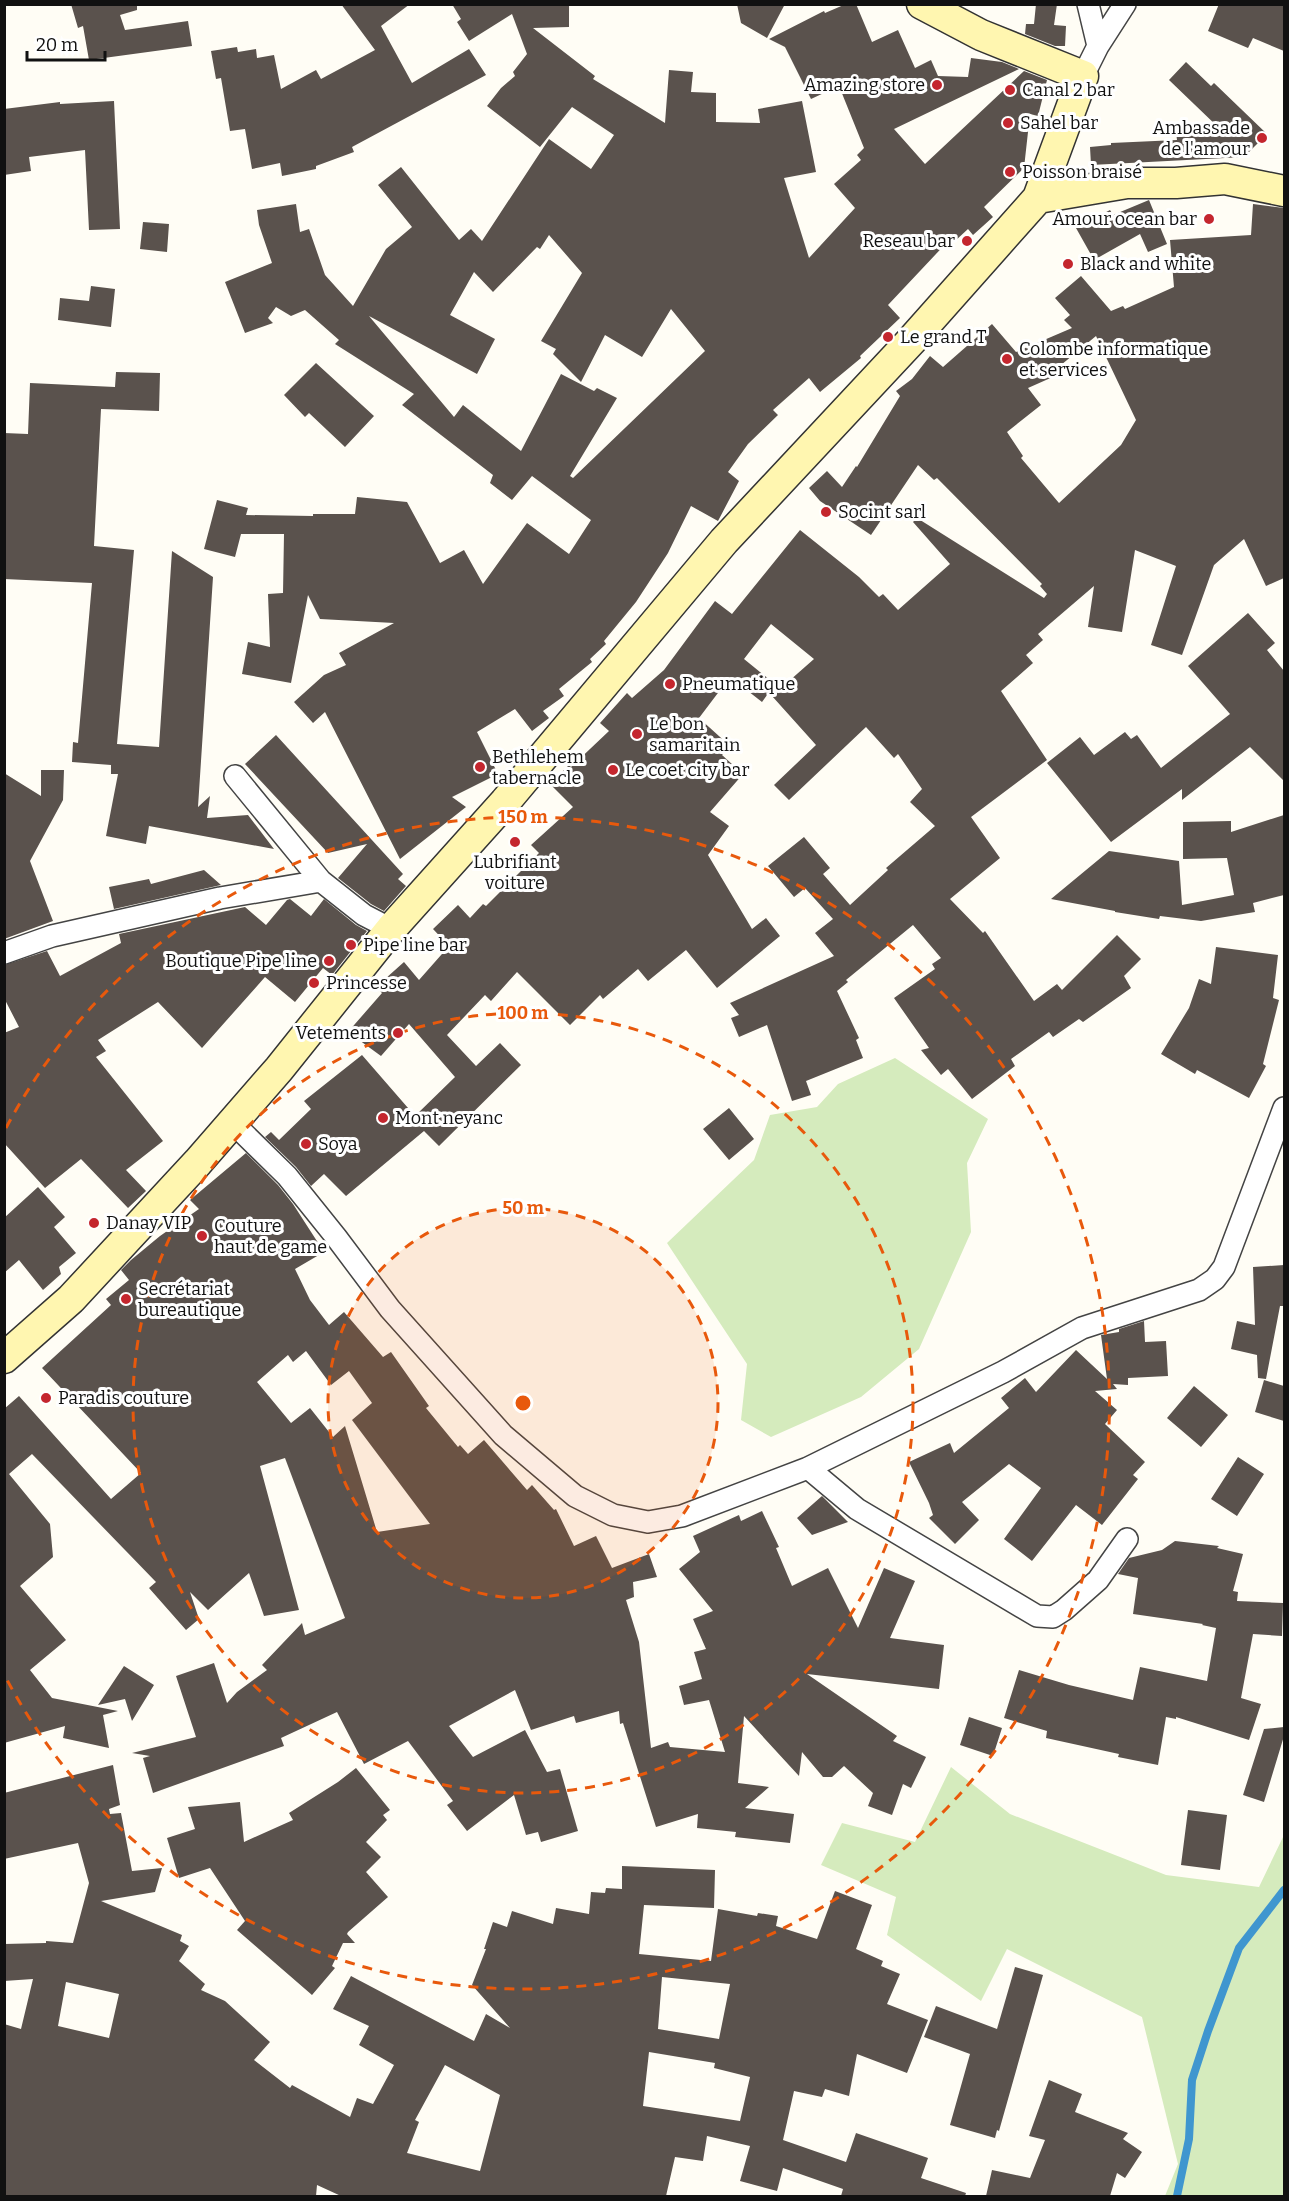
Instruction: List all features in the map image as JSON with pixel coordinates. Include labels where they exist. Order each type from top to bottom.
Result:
[{"type":"street","points":[[922,4],[981,35],[1083,76]]},
{"type":"street","points":[[1088,4],[1098,46]]},
{"type":"street","points":[[4,1358],[71,1299],[198,1162],[279,1069],[391,929],[505,802],[724,541],[911,341],[1038,198],[1083,76],[1098,46],[1125,4]]},
{"type":"street","points":[[1038,198],[1127,183],[1176,183],[1224,179],[1284,191]]},
{"type":"street","points":[[235,776],[321,881],[364,915],[391,929]]},
{"type":"street","points":[[4,953],[52,936],[220,898],[321,881]]},
{"type":"street","points":[[232,1122],[286,1176],[336,1237],[390,1310],[503,1435],[575,1496],[613,1515],[648,1522],[682,1516],[808,1468],[1003,1372],[1082,1328],[1199,1290],[1215,1279],[1224,1267],[1284,1108]]},
{"type":"street","points":[[808,1468],[857,1509],[1037,1616],[1053,1617],[1064,1610],[1098,1580],[1127,1539]]},
{"type":"green space","points":[[895,1058],[988,1119],[967,1163],[971,1232],[919,1349],[861,1397],[771,1437],[741,1420],[747,1364],[667,1243],[754,1160],[770,1115],[817,1107],[838,1084]]},
{"type":"green space","points":[[951,1767],[1010,1814],[1166,1875],[1259,1887],[1284,1835],[1284,2196],[1165,2196],[1178,2164],[1142,2017],[1007,1949],[981,2001],[887,1935],[896,1897],[821,1865],[842,1823],[915,1842]]},
{"type":"building","points":[[71,4],[137,4],[137,10],[120,15],[125,30],[188,21],[192,46],[89,60],[83,26],[78,28]]},
{"type":"building","points":[[341,4],[410,4],[381,26],[412,83],[469,49],[486,75],[352,147],[354,152],[316,166],[316,169],[282,176],[280,163],[252,169],[245,129],[230,131],[221,78],[216,79],[211,51],[237,47],[238,52],[256,49],[257,58],[274,55],[281,89],[316,70],[321,79],[375,50]]},
{"type":"building","points":[[452,4],[569,4],[569,27],[533,28],[595,76],[593,79],[665,123],[669,70],[693,72],[691,92],[716,93],[716,122],[760,123],[758,109],[802,101],[816,172],[784,178],[809,258],[855,208],[834,184],[861,160],[857,155],[864,148],[839,86],[811,99],[785,47],[769,39],[824,11],[825,13],[846,4],[856,4],[872,42],[898,30],[915,68],[931,60],[938,76],[968,77],[971,58],[1002,62],[1019,69],[894,129],[925,164],[1024,71],[1047,80],[1038,116],[1030,114],[1024,168],[984,207],[993,217],[973,235],[968,229],[955,241],[952,237],[888,305],[900,318],[860,356],[861,358],[820,392],[809,378],[773,410],[778,415],[748,444],[728,472],[739,481],[718,521],[691,506],[668,553],[636,602],[604,641],[606,644],[590,659],[592,662],[559,689],[564,696],[543,711],[549,718],[532,731],[515,709],[477,732],[498,774],[452,797],[466,807],[400,859],[325,712],[313,723],[294,702],[324,675],[346,665],[339,653],[394,623],[320,619],[308,595],[291,683],[242,674],[248,642],[270,647],[268,594],[283,593],[284,534],[241,534],[235,557],[204,549],[217,500],[248,508],[246,515],[313,516],[313,514],[355,514],[357,497],[407,502],[440,563],[464,550],[483,584],[527,523],[569,554],[591,520],[532,476],[512,500],[490,483],[493,475],[402,405],[414,394],[335,344],[339,340],[305,310],[291,316],[276,307],[268,318],[273,323],[245,333],[225,282],[272,263],[259,225],[257,210],[296,204],[300,232],[309,229],[325,275],[353,306],[386,249],[412,227],[378,185],[401,167],[459,240],[471,229],[482,241],[549,139],[591,169],[614,135],[572,107],[540,147],[487,106],[501,88],[515,76],[513,72],[527,54],[512,14],[469,41],[457,22],[461,19]],"holes":[[[549,235],[582,273],[541,341],[556,349],[553,354],[581,382],[605,335],[642,357],[671,309],[705,351],[573,478],[570,476],[617,398],[597,388],[594,391],[561,374],[521,451],[463,405],[454,417],[369,316],[477,374],[495,339],[450,315],[474,272],[493,292],[537,247],[540,249]]]},
{"type":"building","points":[[737,4],[785,4],[767,38],[741,23]]},
{"type":"building","points":[[1036,4],[1057,4],[1054,25],[1066,26],[1065,46],[1055,46],[1025,34],[1026,24],[1034,24]]},
{"type":"building","points":[[1219,4],[1284,4],[1284,51],[1253,38],[1248,48],[1208,31]]},
{"type":"building","points":[[1186,62],[1211,86],[1214,83],[1267,134],[1244,157],[1091,165],[1090,147],[1111,145],[1111,143],[1177,140],[1176,132],[1220,129],[1169,80]]},
{"type":"building","points":[[114,101],[120,229],[89,230],[85,150],[29,157],[31,171],[4,175],[4,109],[60,102],[60,104]]},
{"type":"building","points":[[1149,200],[1167,244],[1148,252],[1140,234],[1094,260],[1076,228],[1110,210],[1113,215]]},
{"type":"building","points":[[1253,204],[1284,208],[1284,578],[1266,586],[1244,539],[1214,565],[1182,655],[1151,645],[1176,566],[1135,550],[1122,632],[1088,627],[1094,586],[1038,634],[1043,640],[1026,655],[1033,663],[1001,691],[1047,760],[971,817],[1000,858],[950,899],[983,933],[985,931],[1034,1001],[1057,984],[1062,990],[1117,935],[1141,959],[1124,976],[1131,988],[1083,1022],[1079,1019],[1053,1037],[1049,1032],[1011,1059],[1015,1066],[972,1099],[948,1069],[941,1075],[921,1050],[929,1048],[894,998],[935,969],[932,964],[941,958],[913,925],[846,980],[848,982],[837,991],[859,1038],[856,1040],[863,1058],[806,1081],[811,1095],[792,1101],[767,1025],[739,1037],[731,1018],[739,1015],[730,1003],[834,956],[815,933],[833,919],[805,888],[794,897],[768,866],[804,837],[830,868],[823,874],[850,905],[888,870],[886,868],[935,826],[910,802],[922,789],[898,754],[894,758],[866,727],[789,800],[774,785],[816,745],[772,696],[814,659],[771,624],[744,659],[775,684],[762,702],[730,677],[699,718],[730,746],[722,755],[743,774],[710,812],[729,826],[708,855],[752,929],[766,918],[780,936],[717,988],[686,950],[648,981],[638,969],[603,999],[600,995],[570,1025],[517,972],[491,1001],[485,995],[447,1035],[476,1066],[500,1043],[521,1065],[439,1146],[424,1131],[346,1196],[324,1174],[311,1186],[296,1167],[265,1137],[271,1132],[279,1140],[311,1109],[304,1101],[362,1055],[415,1116],[455,1077],[409,1024],[381,1056],[348,1032],[382,993],[376,987],[404,962],[419,980],[449,946],[433,929],[458,905],[470,918],[483,904],[486,906],[539,853],[531,845],[573,807],[550,784],[609,731],[600,723],[627,693],[632,698],[664,670],[715,601],[732,614],[800,530],[859,577],[879,597],[883,594],[898,610],[950,564],[913,522],[917,518],[1044,598],[1047,594],[1040,586],[1042,584],[937,478],[934,480],[918,465],[871,535],[820,501],[809,488],[827,471],[842,487],[857,467],[900,396],[896,391],[912,379],[930,356],[943,367],[992,324],[1016,352],[1072,328],[1064,320],[1070,315],[1055,298],[1081,276],[1111,311],[1123,306],[1125,309],[1174,287],[1170,240],[1251,235]],"holes":[[[1096,336],[1136,420],[1121,445],[1059,503],[1021,458],[1023,456],[1007,432],[1041,405],[1028,388],[1064,372],[1061,365]]]},
{"type":"building","points":[[143,222],[169,224],[167,252],[140,249]]},
{"type":"building","points":[[91,286],[115,289],[111,327],[58,320],[60,298],[89,301]]},
{"type":"building","points":[[316,363],[374,416],[345,447],[309,413],[305,417],[284,395]]},
{"type":"building","points":[[116,372],[160,373],[159,411],[101,409],[94,546],[134,550],[117,744],[159,747],[172,551],[213,577],[198,807],[210,796],[207,818],[248,815],[274,849],[149,826],[146,844],[106,836],[118,774],[111,774],[111,765],[72,762],[73,742],[78,743],[92,583],[4,579],[4,433],[28,434],[30,383],[115,387]]},
{"type":"building","points":[[1248,613],[1275,643],[1267,650],[1284,671],[1284,781],[1250,747],[1182,800],[1182,789],[1111,842],[1047,763],[1080,737],[1094,755],[1125,732],[1131,739],[1137,735],[1161,768],[1230,714],[1188,666]]},
{"type":"building","points":[[276,735],[403,874],[398,879],[406,886],[384,911],[371,904],[338,878],[367,844],[328,853],[245,764]]},
{"type":"building","points":[[41,770],[64,770],[63,800],[30,861],[53,921],[4,939],[4,773],[41,796]]},
{"type":"building","points":[[1284,815],[1284,895],[1253,903],[1255,912],[1201,921],[1160,916],[1159,919],[1051,899],[1109,851],[1179,861],[1182,905],[1234,895],[1227,858],[1183,859],[1183,822],[1231,821],[1231,832]]},
{"type":"building","points":[[204,870],[221,885],[114,909],[109,887],[149,879],[151,884]]},
{"type":"building","points":[[290,899],[311,916],[324,899],[367,931],[332,975],[323,968],[295,1002],[265,977],[202,1048],[158,1002],[98,1040],[106,1051],[96,1057],[163,1141],[126,1170],[146,1191],[128,1208],[81,1159],[45,1188],[4,1143],[4,1033],[19,1027],[4,998],[4,965],[47,951],[60,976],[121,943],[119,934],[245,907],[266,925]]},
{"type":"building","points":[[1216,947],[1278,955],[1273,998],[1279,1000],[1263,1064],[1266,1066],[1249,1098],[1197,1070],[1195,1074],[1161,1054],[1189,1008],[1199,979],[1211,984]]},
{"type":"building","points":[[729,1108],[754,1139],[729,1160],[703,1129]]},
{"type":"building","points":[[246,1153],[278,1185],[293,1204],[324,1252],[295,1269],[310,1300],[329,1325],[344,1312],[383,1357],[391,1352],[429,1406],[426,1408],[458,1447],[460,1445],[468,1454],[484,1440],[527,1490],[532,1485],[554,1510],[556,1509],[574,1546],[596,1536],[612,1568],[649,1554],[657,1577],[633,1582],[634,1597],[626,1600],[639,1642],[651,1748],[668,1742],[670,1747],[725,1752],[709,1700],[684,1705],[679,1686],[702,1679],[694,1652],[706,1649],[693,1619],[713,1611],[679,1569],[700,1552],[693,1536],[739,1515],[741,1521],[762,1511],[779,1547],[776,1548],[792,1586],[828,1568],[858,1628],[884,1568],[915,1581],[890,1638],[944,1645],[939,1689],[807,1674],[897,1736],[893,1741],[926,1757],[911,1788],[903,1784],[892,1815],[868,1806],[873,1793],[844,1766],[832,1777],[823,1777],[802,1752],[799,1776],[744,1716],[738,1783],[769,1787],[745,1808],[794,1814],[790,1843],[735,1837],[736,1832],[697,1828],[698,1814],[656,1827],[623,1723],[620,1724],[619,1711],[576,1723],[574,1716],[531,1730],[515,1690],[449,1726],[473,1757],[525,1730],[547,1772],[560,1769],[578,1831],[541,1842],[538,1832],[526,1835],[514,1795],[467,1831],[447,1805],[453,1801],[408,1741],[364,1764],[337,1712],[281,1738],[284,1746],[153,1793],[143,1758],[150,1756],[132,1753],[196,1737],[176,1676],[214,1663],[227,1703],[237,1692],[267,1670],[262,1665],[302,1623],[305,1635],[345,1618],[285,1458],[260,1466],[299,1610],[264,1616],[249,1573],[208,1610],[190,1592],[199,1619],[186,1630],[149,1588],[156,1582],[32,1454],[9,1474],[50,1524],[53,1557],[20,1586],[66,1640],[30,1670],[52,1698],[118,1711],[103,1715],[109,1748],[63,1738],[65,1726],[4,1743],[4,1409],[19,1396],[111,1499],[141,1473],[42,1368],[111,1305],[106,1299],[129,1280],[121,1270],[160,1236],[199,1209],[190,1200]],"holes":[[[306,1351],[331,1385],[349,1371],[372,1403],[352,1420],[430,1524],[377,1532],[345,1426],[333,1437],[310,1408],[291,1423],[257,1382],[288,1355],[293,1362]]]},
{"type":"building","points":[[38,1187],[65,1217],[54,1227],[76,1253],[59,1267],[61,1274],[43,1290],[19,1260],[4,1273],[4,1218]]},
{"type":"building","points":[[1284,1265],[1284,1306],[1280,1306],[1266,1379],[1258,1378],[1257,1355],[1231,1349],[1237,1321],[1255,1325],[1253,1267]]},
{"type":"building","points":[[1144,1321],[1145,1342],[1166,1341],[1168,1376],[1128,1378],[1128,1385],[1113,1384],[1117,1389],[1095,1391],[1117,1410],[1105,1424],[1145,1462],[1133,1475],[1138,1479],[1102,1525],[1076,1505],[1032,1561],[1004,1539],[1041,1488],[1009,1464],[962,1502],[979,1520],[955,1544],[929,1518],[933,1515],[929,1503],[909,1462],[950,1443],[954,1453],[1009,1408],[1001,1398],[1025,1378],[1036,1392],[1076,1350],[1107,1379],[1101,1335],[1119,1332],[1119,1329]]},
{"type":"building","points":[[1264,1380],[1284,1386],[1284,1421],[1255,1412]]},
{"type":"building","points":[[1194,1386],[1228,1415],[1201,1447],[1167,1418]]},
{"type":"building","points":[[1238,1457],[1264,1474],[1237,1516],[1211,1499]]},
{"type":"building","points":[[822,1496],[848,1522],[812,1535],[797,1518]]},
{"type":"building","points":[[1175,1541],[1219,1546],[1217,1548],[1243,1554],[1233,1591],[1238,1592],[1237,1601],[1283,1603],[1282,1636],[1253,1634],[1241,1698],[1261,1704],[1249,1740],[1176,1717],[1176,1719],[1166,1717],[1158,1765],[1046,1738],[1047,1731],[1004,1718],[1019,1670],[1133,1700],[1140,1667],[1207,1681],[1216,1628],[1133,1614],[1138,1578],[1118,1574],[1129,1558],[1162,1550]]},
{"type":"building","points":[[124,1666],[154,1685],[132,1721],[125,1699],[98,1705]]},
{"type":"building","points":[[969,1717],[1002,1728],[993,1756],[960,1745]]},
{"type":"building","points":[[1284,1727],[1284,1736],[1264,1802],[1243,1795],[1264,1729]]},
{"type":"building","points":[[113,1765],[120,1805],[109,1809],[110,1814],[121,1813],[132,1871],[162,1868],[155,1892],[101,1901],[182,1935],[180,1941],[189,1946],[179,1961],[205,1984],[201,1990],[225,2001],[270,2042],[254,2060],[290,2088],[292,2085],[350,2117],[357,2098],[373,2104],[394,2065],[359,2045],[369,2026],[333,2009],[351,1976],[474,2041],[486,2014],[510,2028],[472,1985],[486,1949],[484,1949],[493,1922],[507,1927],[512,1911],[553,1924],[556,1908],[589,1914],[591,1892],[605,1893],[606,1888],[622,1889],[622,1866],[715,1870],[714,1908],[644,1905],[639,1954],[711,1961],[718,1909],[757,1916],[758,1913],[778,1916],[776,1926],[817,1939],[835,1891],[872,1905],[856,1949],[883,1961],[881,1966],[900,1974],[887,2004],[928,2020],[907,2073],[857,2054],[849,2096],[825,2089],[822,2097],[794,2091],[783,2140],[846,2162],[856,2133],[928,2158],[921,2178],[966,2193],[965,2196],[841,2196],[843,2189],[783,2168],[777,2191],[740,2181],[750,2146],[707,2136],[703,2161],[675,2157],[666,2196],[341,2196],[317,2185],[316,2196],[4,2196],[4,2024],[21,2029],[33,1979],[4,1981],[4,1944],[46,1943],[46,1941],[73,1943],[89,1883],[78,1843],[4,1859],[4,1793]],"holes":[[[662,1977],[730,1984],[719,2039],[658,2029]],[[66,1982],[119,1994],[109,2038],[58,2026]],[[649,2052],[715,2063],[714,2068],[750,2077],[740,2121],[643,2106]],[[445,2065],[500,2095],[480,2171],[407,2153],[419,2122],[415,2120]]]},
{"type":"building","points":[[356,1768],[390,1810],[383,1815],[387,1820],[366,1842],[381,1857],[366,1872],[388,1897],[348,1932],[347,1934],[355,1943],[343,1943],[332,1966],[335,1968],[312,1995],[237,1930],[245,1921],[210,1868],[179,1878],[167,1838],[195,1829],[188,1807],[240,1802],[244,1842],[293,1820],[289,1813]]},
{"type":"building","points":[[1188,1810],[1227,1815],[1220,1870],[1181,1865]]},
{"type":"building","points":[[1015,1967],[1043,1975],[999,2131],[997,2130],[995,2138],[950,2125],[970,2054],[924,2037],[936,2006],[997,2029]]},
{"type":"building","points":[[1049,2080],[1082,2094],[1075,2112],[1128,2133],[1123,2139],[1142,2152],[1125,2178],[1117,2173],[1110,2196],[986,2196],[992,2170],[1030,2178],[1045,2140],[1029,2136]]},
{"type":"waterway","points":[[1177,2196],[1189,2139],[1192,2080],[1208,2031],[1239,1948],[1284,1890]]},
{"type":"place","name":"Amazing store","points":[[937,85]]},
{"type":"place","name":"Canal 2 bar","points":[[1010,90]]},
{"type":"place","name":"Sahel bar","points":[[1008,123]]},
{"type":"place","name":"Ambassade de l'amour","points":[[1262,138]]},
{"type":"place","name":"Poisson braisé","points":[[1010,172]]},
{"type":"place","name":"Amour ocean bar","points":[[1209,219]]},
{"type":"place","name":"Reseau bar","points":[[967,241]]},
{"type":"place","name":"Black and white","points":[[1068,264]]},
{"type":"place","name":"Le grand T","points":[[888,337]]},
{"type":"place","name":"Colombe informatique et services","points":[[1007,359]]},
{"type":"place","name":"Socint sarl","points":[[826,512]]},
{"type":"place","name":"Pneumatique","points":[[670,684]]},
{"type":"place","name":"Le bon samaritain","points":[[637,734]]},
{"type":"place","name":"Bethlehem tabernacle","points":[[480,767]]},
{"type":"place","name":"Le coet city bar","points":[[613,770]]},
{"type":"place","name":"Lubrifiant voiture","points":[[515,842]]},
{"type":"place","name":"Pipe line bar","points":[[351,945]]},
{"type":"place","name":"Boutique Pipe line","points":[[329,961]]},
{"type":"place","name":"Princesse","points":[[314,983]]},
{"type":"place","name":"Vetements","points":[[398,1033]]},
{"type":"place","name":"Mont neyanc","points":[[383,1118]]},
{"type":"place","name":"Soya","points":[[306,1144]]},
{"type":"place","name":"Danay VIP","points":[[94,1223]]},
{"type":"place","name":"Couture haut de game","points":[[202,1236]]},
{"type":"place","name":"Secrétariat bureautique","points":[[126,1299]]},
{"type":"place","name":"Paradis couture","points":[[46,1398]]}]
